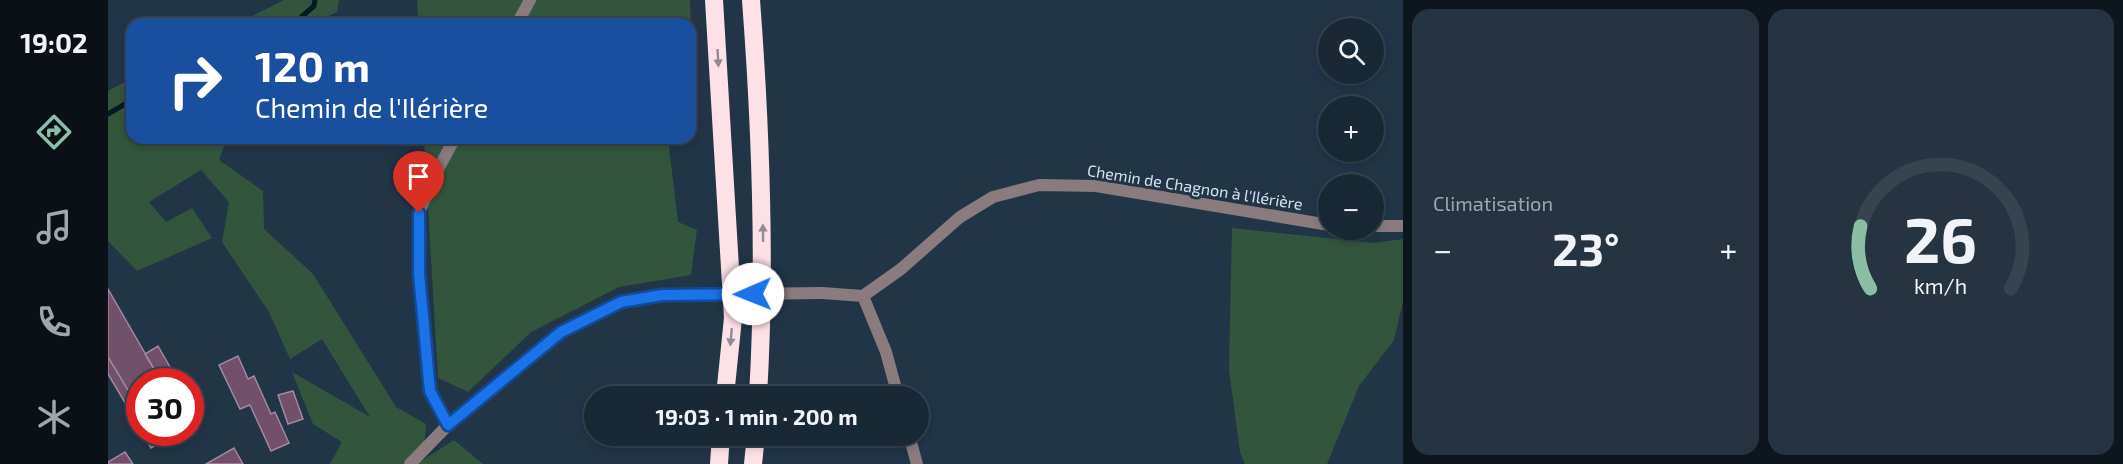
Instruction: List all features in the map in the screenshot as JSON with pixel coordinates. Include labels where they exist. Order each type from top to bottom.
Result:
[{"type":"highway","points":[[714,0],[733,318],[726,386]]},
{"type":"highway","points":[[751,0],[761,145],[764,246],[759,386]]},
{"type":"highway","points":[[719,464],[721,446]]},
{"type":"highway","points":[[753,464],[755,446]]},
{"type":"street","points":[[520,18],[530,0]]},
{"type":"street","points":[[448,425],[430,391],[419,274],[419,213],[435,175],[452,144]]},
{"type":"street","name":"Chemin de Chagnon à l'Ilérière","points":[[862,296],[901,269],[960,217],[993,198],[1039,185],[1096,186],[1318,223]]},
{"type":"street","points":[[1384,226],[1403,226]]},
{"type":"street","points":[[410,464],[448,425],[561,332],[621,302],[662,295],[822,293],[862,296],[885,352],[895,386]]},
{"type":"street","points":[[912,446],[917,464]]},
{"type":"green space","points":[[284,0],[339,0],[337,12],[324,18],[249,18]]},
{"type":"green space","points":[[417,0],[690,0],[691,18],[418,18]]},
{"type":"green space","points":[[126,81],[126,144],[225,144],[219,160],[263,191],[264,229],[313,274],[396,407],[426,424],[423,460],[454,440],[483,464],[330,464],[342,442],[313,424],[292,372],[370,417],[322,339],[290,359],[269,312],[222,242],[229,202],[201,170],[149,202],[166,222],[192,208],[212,238],[137,271],[108,241],[108,91]]},
{"type":"green space","points":[[424,144],[669,144],[678,222],[697,230],[691,275],[619,287],[531,332],[468,392],[438,378]]},
{"type":"green space","points":[[1232,228],[1318,237],[1318,240],[1373,243],[1403,239],[1403,301],[1394,340],[1359,386],[1327,464],[1245,464],[1240,452],[1229,370]]},
{"type":"building","points":[[108,289],[154,368],[126,368],[126,387],[108,357]]},
{"type":"building","points":[[158,346],[171,368],[153,368],[145,354]]},
{"type":"building","points":[[238,356],[248,379],[254,376],[271,414],[275,412],[289,443],[271,451],[250,405],[240,409],[219,365]]},
{"type":"building","points":[[108,357],[126,387],[126,404],[108,374]]},
{"type":"building","points":[[293,391],[303,419],[288,424],[278,395]]},
{"type":"building","points":[[234,448],[243,464],[206,464]]},
{"type":"building","points":[[125,452],[133,464],[108,464],[108,462]]},
{"type":"waterway","points":[[300,18],[314,6],[315,0]]},
{"type":"waterway","points":[[108,114],[126,104]]},
{"type":"route","points":[[419,213],[419,274],[430,391],[448,425],[561,332],[621,302],[662,295],[753,294]]}]
